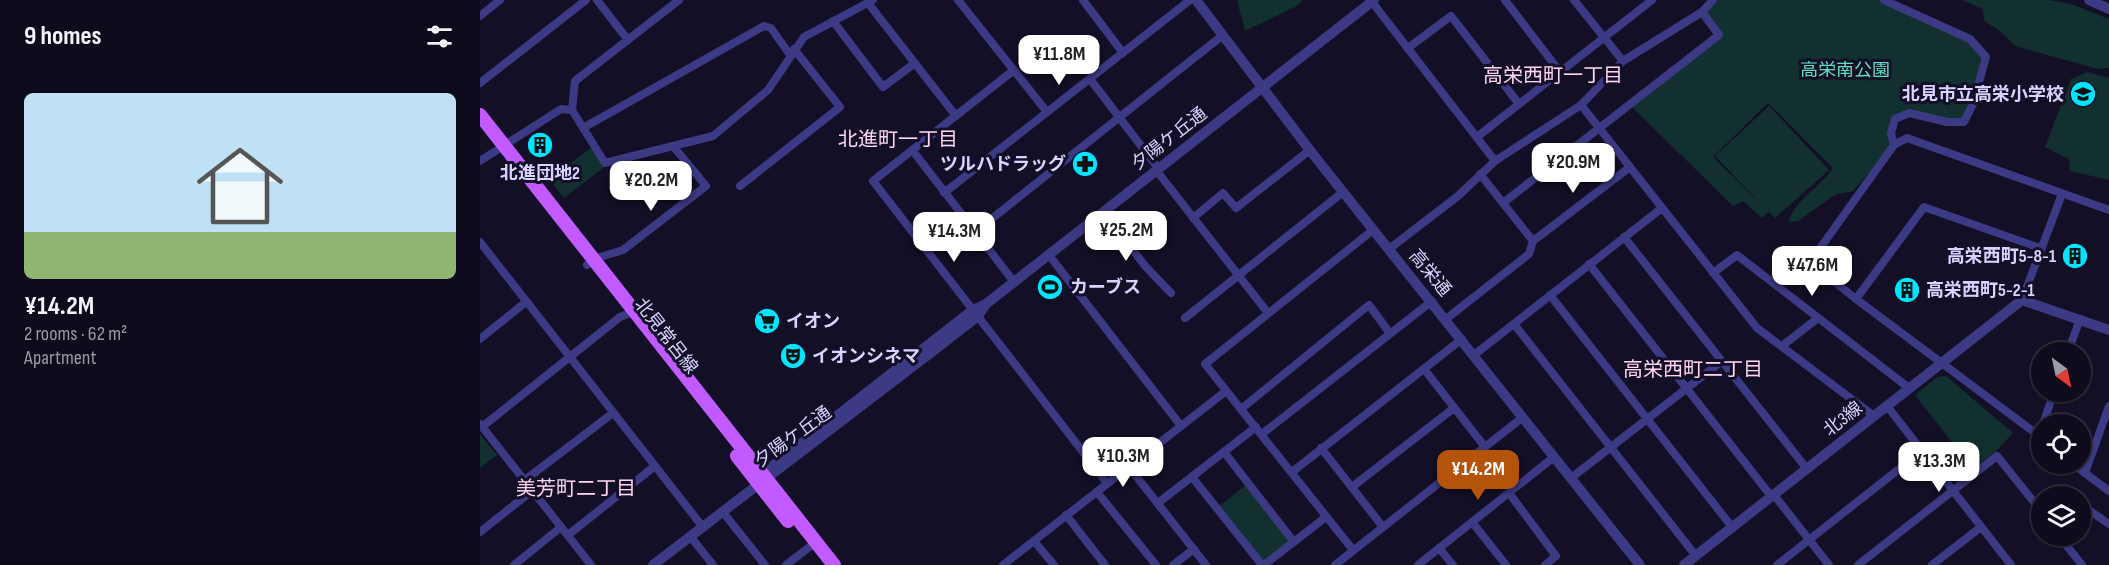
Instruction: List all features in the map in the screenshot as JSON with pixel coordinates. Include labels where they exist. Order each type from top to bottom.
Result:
[{"type":"main road","name":"北見常呂線","points":[[480,115],[500,147],[762,479],[812,545],[823,565]]},
{"type":"main road","name":"北見常呂線","points":[[480,129],[500,147]]},
{"type":"main road","name":"北見常呂線","points":[[812,545],[834,565]]},
{"type":"street","points":[[480,16],[500,0]]},
{"type":"street","points":[[480,83],[586,0]]},
{"type":"street","points":[[597,0],[628,40]]},
{"type":"street","points":[[679,0],[575,81],[572,110],[605,163],[713,136],[768,90],[804,37],[870,1],[957,116]]},
{"type":"street","points":[[958,0],[1047,112]]},
{"type":"street","points":[[1083,0],[1123,53]]},
{"type":"street","points":[[944,193],[1190,0]]},
{"type":"street","name":"高栄通","points":[[1197,0],[1310,150],[1640,565]]},
{"type":"street","points":[[1505,0],[1560,72]]},
{"type":"street","points":[[1574,0],[1623,61]]},
{"type":"street","points":[[1477,137],[1652,0]]},
{"type":"street","points":[[1389,249],[1458,196],[1495,161],[1581,105],[1623,61],[1702,12],[1713,0]]},
{"type":"street","points":[[1884,0],[1970,39],[1986,57],[1973,104],[1964,122],[1947,122],[1909,113],[1895,119],[1891,133],[1894,145]]},
{"type":"street","points":[[2089,0],[2109,9]]},
{"type":"street","points":[[1373,1],[1495,161]]},
{"type":"street","name":"夕陽ケ丘通","points":[[658,564],[702,526],[1373,1]]},
{"type":"street","points":[[1503,203],[1719,35],[1702,12]]},
{"type":"street","points":[[1408,48],[1451,16],[1519,104]]},
{"type":"street","points":[[833,21],[883,87],[915,63]]},
{"type":"street","points":[[583,128],[764,26],[771,27],[840,107],[740,186]]},
{"type":"street","points":[[975,232],[1223,35]]},
{"type":"street","points":[[1014,70],[873,181],[1107,483]]},
{"type":"street","points":[[1090,79],[1193,218],[1268,313]]},
{"type":"street","points":[[1581,105],[1757,328],[1874,416]]},
{"type":"street","points":[[480,161],[561,109],[572,110]]},
{"type":"street","points":[[2031,425],[1941,363],[1856,299],[1816,267],[1813,258],[1894,145],[1907,138],[2109,210]]},
{"type":"street","points":[[591,262],[623,250],[706,186],[673,146]]},
{"type":"street","points":[[1193,218],[1223,193],[1236,208],[1310,150]]},
{"type":"street","points":[[913,151],[1014,282]]},
{"type":"street","points":[[1446,319],[1529,254],[1533,241],[1630,167]]},
{"type":"street","points":[[1480,174],[1533,241]]},
{"type":"street","points":[[1185,318],[1343,192]]},
{"type":"street","points":[[2062,194],[2022,300],[2109,330]]},
{"type":"street","points":[[1856,299],[1924,207],[2040,248]]},
{"type":"street","points":[[1474,354],[1662,208]]},
{"type":"street","points":[[1103,212],[1146,267],[1171,293]]},
{"type":"street","points":[[1353,550],[1205,364],[1373,230]]},
{"type":"street","points":[[1624,237],[1807,469]]},
{"type":"street","points":[[481,247],[702,526]]},
{"type":"street","points":[[1049,255],[1181,426]]},
{"type":"street","points":[[1713,273],[1737,255],[1909,388]]},
{"type":"street","points":[[1589,264],[1829,565]]},
{"type":"street","points":[[1550,295],[1732,527]]},
{"type":"street","name":"北3線","points":[[1684,565],[2022,300]]},
{"type":"street","points":[[1158,503],[1224,452],[1259,430],[1432,301]]},
{"type":"street","points":[[480,339],[526,302]]},
{"type":"street","points":[[1241,409],[1369,305],[1389,332]]},
{"type":"street","points":[[591,565],[481,425],[569,356],[631,313]]},
{"type":"street","points":[[1782,346],[1818,318]]},
{"type":"street","points":[[2072,342],[2080,319]]},
{"type":"street","points":[[1514,324],[1696,556]]},
{"type":"street","points":[[1292,472],[1462,339]]},
{"type":"street","points":[[1571,478],[1722,361]]},
{"type":"street","points":[[1424,369],[1485,447]]},
{"type":"street","points":[[1003,565],[1226,391]]},
{"type":"street","points":[[1887,406],[2011,565]]},
{"type":"street","points":[[2091,456],[2109,406]]},
{"type":"street","points":[[1352,487],[1454,408]]},
{"type":"street","points":[[525,480],[613,413]]},
{"type":"street","points":[[1335,565],[1523,417]]},
{"type":"street","points":[[1322,448],[1383,527]]},
{"type":"street","points":[[1777,565],[1922,451]]},
{"type":"street","points":[[1224,452],[1294,542]]},
{"type":"street","points":[[1858,565],[1997,456],[2031,498]]},
{"type":"street","points":[[1418,565],[1554,457]]},
{"type":"street","points":[[568,535],[655,466]]},
{"type":"street","points":[[1129,467],[1206,565]]},
{"type":"street","points":[[2086,474],[2109,491]]},
{"type":"street","points":[[1192,477],[1263,565],[1326,517]]},
{"type":"street","points":[[480,532],[532,490]]},
{"type":"street","points":[[1097,492],[1156,565]]},
{"type":"street","points":[[1509,493],[1556,556],[1545,565]]},
{"type":"street","points":[[722,511],[765,565]]},
{"type":"street","points":[[2091,512],[2109,524]]},
{"type":"street","points":[[1066,515],[1106,565]]},
{"type":"street","points":[[1472,522],[1506,565]]},
{"type":"street","points":[[1932,565],[1981,526]]},
{"type":"street","points":[[514,565],[561,527]]},
{"type":"street","points":[[690,536],[713,565]]},
{"type":"street","points":[[1034,541],[1054,565]]},
{"type":"street","points":[[786,565],[812,545]]},
{"type":"street","points":[[2067,546],[2082,565]]},
{"type":"street","points":[[1439,548],[1453,565]]},
{"type":"street","points":[[1173,565],[1194,549]]},
{"type":"green space","points":[[1237,0],[1303,0],[1297,6],[1245,31]]},
{"type":"green space","name":"高栄南公園","points":[[1713,0],[1884,0],[1970,39],[1986,57],[1964,122],[1909,113],[1896,119],[1894,145],[1853,191],[1835,195],[1798,221],[1788,222],[1797,206],[1833,168],[1768,103],[1713,157],[1766,209],[1715,156],[1769,106],[1829,170],[1775,218],[1769,212],[1762,218],[1743,201],[1733,206],[1630,105],[1719,35],[1702,12]]},
{"type":"green space","points":[[1962,0],[2049,0],[2071,4],[2109,19],[2109,68],[2098,69],[2015,46],[2000,31],[1984,21],[1983,9]]},
{"type":"green space","points":[[2088,72],[2109,78],[2109,180],[2070,171],[2069,159],[2045,147],[2071,79]]},
{"type":"green space","points":[[591,148],[604,167],[564,198],[549,179]]},
{"type":"green space","points":[[1946,376],[2013,433],[1996,451],[1973,469],[1915,395],[1937,377]]},
{"type":"green space","points":[[480,434],[497,455],[480,468]]},
{"type":"green space","points":[[1248,483],[1294,542],[1264,565],[1217,508]]},
{"type":"place","name":"北見市立高栄小学校","points":[[2083,94]]},
{"type":"place","name":"北進団地2","points":[[540,145]]},
{"type":"place","name":"ツルハドラッグ","points":[[1085,164]]},
{"type":"place","name":"高栄西町5-8-1","points":[[2075,256]]},
{"type":"place","name":"カーブス","points":[[1050,287]]},
{"type":"place","name":"高栄西町5-2-1","points":[[1907,290]]},
{"type":"place","name":"イオン","points":[[767,321]]},
{"type":"place","name":"イオンシネマ","points":[[793,356]]},
{"type":"district","name":"高栄西町一丁目","points":[[1553,76]]},
{"type":"district","name":"北進町一丁目","points":[[898,140]]},
{"type":"district","name":"高栄西町二丁目","points":[[1693,370]]},
{"type":"district","name":"美芳町二丁目","points":[[576,489]]}]
